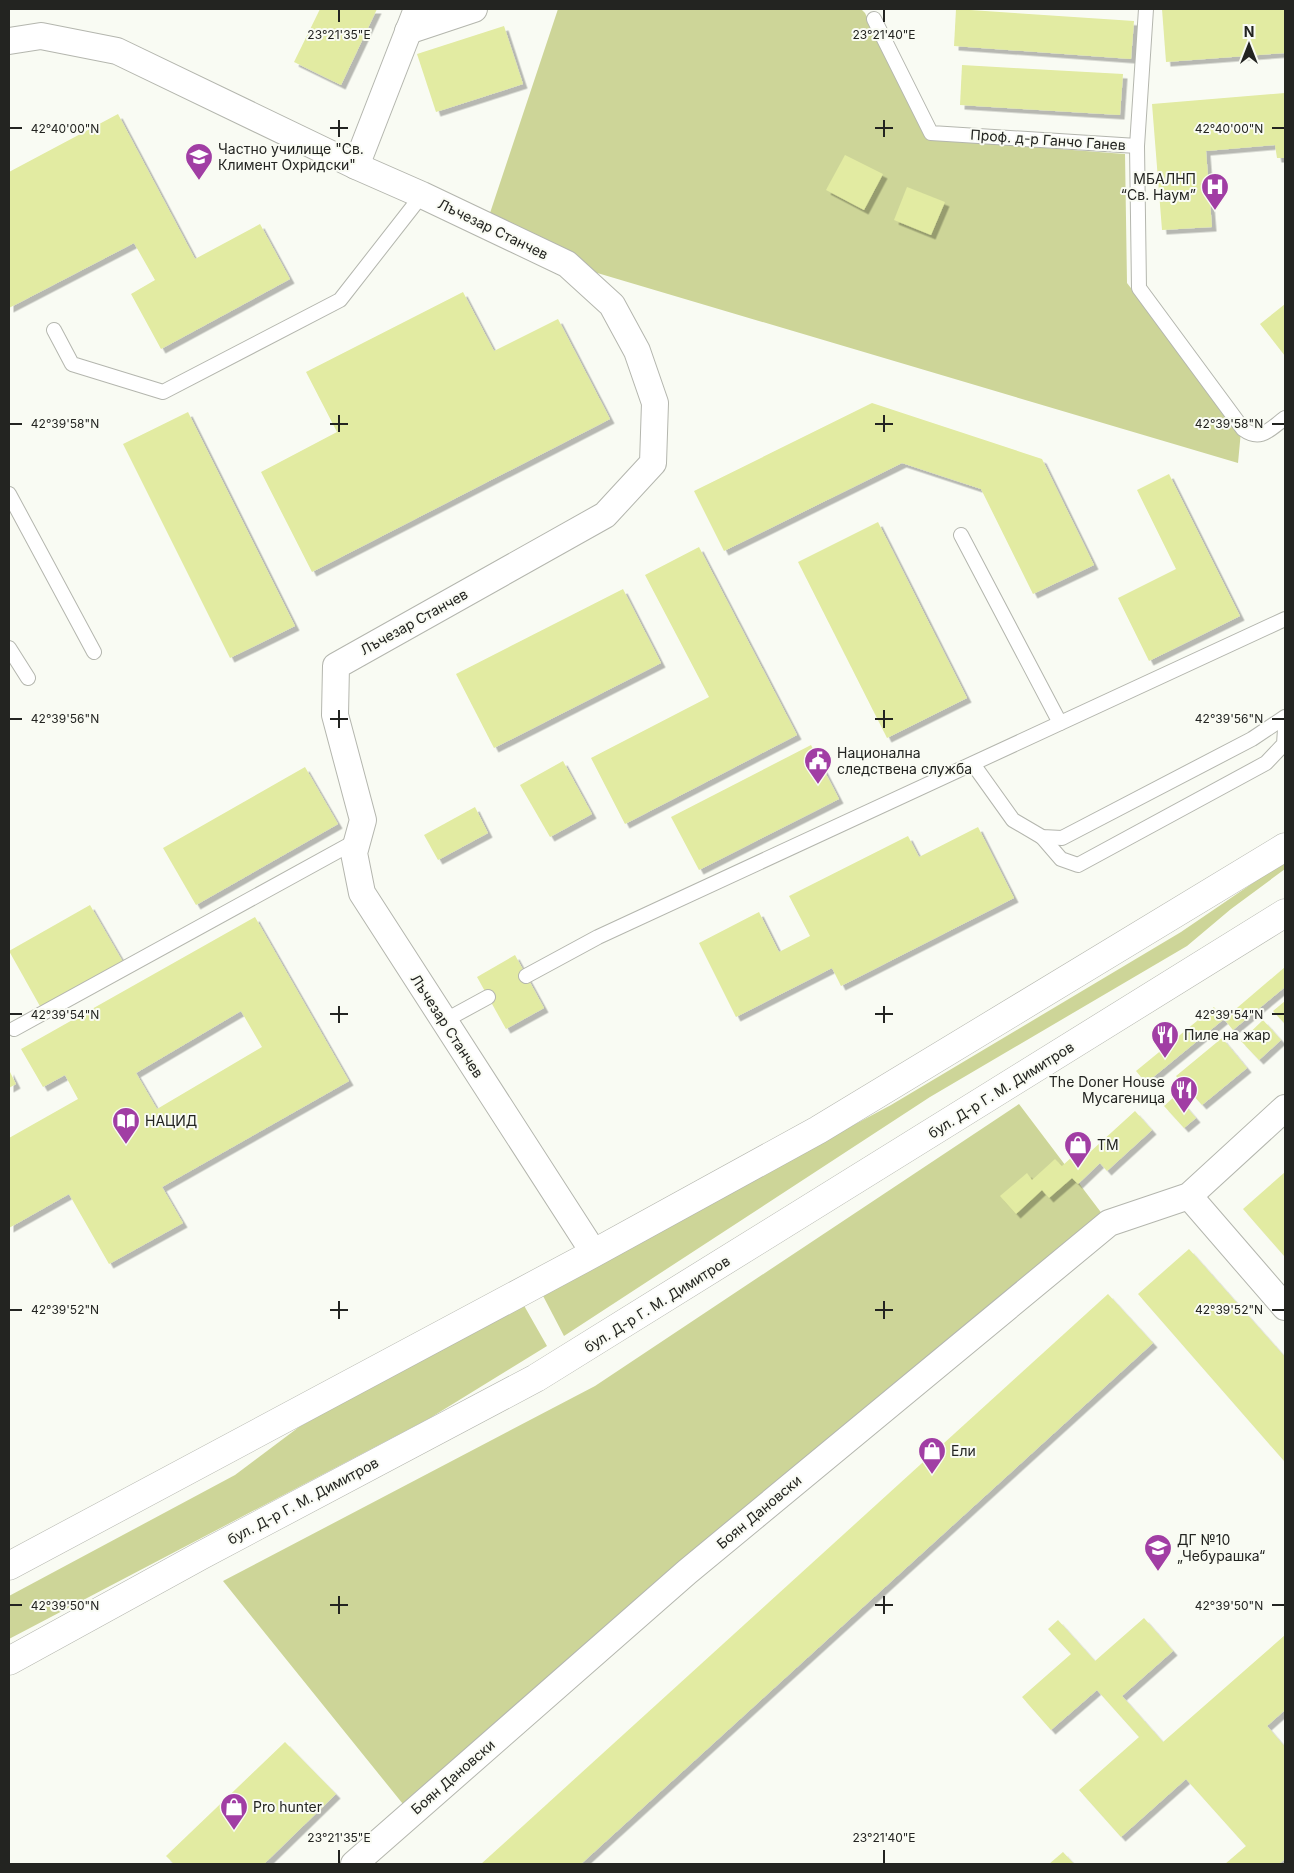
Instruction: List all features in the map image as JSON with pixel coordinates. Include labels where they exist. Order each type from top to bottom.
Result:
[{"type":"main road","points":[[9,1566],[594,1253],[818,1130],[1285,847]]},
{"type":"main road","name":"бул. Д-р Г. М. Димитров","points":[[9,1662],[202,1555],[536,1378],[1285,913]]},
{"type":"street","points":[[356,166],[412,20],[474,9]]},
{"type":"street","name":"Лъчезар Станчев","points":[[9,41],[41,36],[118,51],[356,166],[422,195],[567,264],[612,305],[637,352],[655,402],[653,463],[605,515],[336,666],[335,715],[364,820],[354,853],[362,893],[594,1253]]},
{"type":"street","name":"Боян Дановски","points":[[354,1864],[687,1572],[1109,1223],[1189,1196],[1285,1108]]},
{"type":"street","points":[[1189,1196],[1285,1307]]},
{"type":"lane","points":[[1137,146],[1146,9]]},
{"type":"lane","name":"Проф. д-р Ганчо Ганев","points":[[874,19],[931,133],[1137,146],[1139,288],[1243,429],[1251,434],[1264,434],[1285,418]]},
{"type":"lane","points":[[54,330],[72,364],[163,392],[340,300],[422,195]]},
{"type":"lane","points":[[9,494],[94,652]]},
{"type":"lane","points":[[962,536],[1060,723]]},
{"type":"lane","points":[[526,976],[598,937],[1285,619]]},
{"type":"lane","points":[[9,648],[28,678]]},
{"type":"lane","points":[[1042,837],[1062,838],[1252,738],[1285,717]]},
{"type":"lane","points":[[973,764],[1013,820],[1042,837],[1061,859],[1078,865],[1266,763],[1284,744],[1285,729]]},
{"type":"lane","points":[[14,1029],[358,840]]},
{"type":"lane","points":[[444,1021],[488,997]]},
{"type":"green space","points":[[558,9],[861,9],[865,13],[926,139],[1125,154],[1127,283],[1241,431],[1238,463],[567,264],[486,225]]},
{"type":"green space","points":[[1285,861],[1285,869],[1231,909],[1187,946],[930,1097],[564,1336],[541,1292],[891,1105],[1181,932]]},
{"type":"green space","points":[[1019,1104],[1109,1223],[411,1814],[223,1581],[595,1386]]},
{"type":"green space","points":[[522,1302],[547,1346],[430,1418],[9,1639],[9,1596],[235,1475],[299,1427]]},
{"type":"building","points":[[320,9],[377,9],[341,85],[294,62]]},
{"type":"building","points":[[956,9],[1134,21],[1131,59],[954,46]]},
{"type":"building","points":[[1162,9],[1285,9],[1285,53],[1166,62]]},
{"type":"building","points":[[504,26],[523,84],[436,112],[417,54]]},
{"type":"building","points":[[962,65],[1123,74],[1120,115],[960,105]]},
{"type":"building","points":[[1285,93],[1285,158],[1277,158],[1275,145],[1206,151],[1212,227],[1162,230],[1152,104]]},
{"type":"building","points":[[118,114],[195,259],[260,224],[290,279],[161,349],[131,294],[155,280],[134,243],[9,308],[9,172]]},
{"type":"building","points":[[845,155],[883,174],[864,210],[826,190]]},
{"type":"building","points":[[907,187],[945,202],[931,235],[894,220]]},
{"type":"building","points":[[463,292],[494,351],[558,319],[610,419],[312,572],[261,472],[337,432],[306,372]]},
{"type":"building","points":[[1285,304],[1285,356],[1260,324]]},
{"type":"building","points":[[872,403],[1042,459],[1094,565],[1033,594],[981,489],[902,463],[724,551],[694,491]]},
{"type":"building","points":[[188,412],[295,626],[230,658],[123,444]]},
{"type":"building","points":[[1169,474],[1240,616],[1149,661],[1118,598],[1176,569],[1137,490]]},
{"type":"building","points":[[878,522],[967,698],[887,738],[798,562]]},
{"type":"building","points":[[699,547],[797,735],[625,824],[591,758],[709,697],[645,575]]},
{"type":"building","points":[[623,589],[661,663],[494,748],[456,674]]},
{"type":"building","points":[[811,745],[839,799],[699,870],[671,817]]},
{"type":"building","points":[[563,761],[592,814],[550,837],[520,785]]},
{"type":"building","points":[[305,767],[338,824],[196,905],[163,848]]},
{"type":"building","points":[[475,807],[488,833],[438,860],[424,835]]},
{"type":"building","points":[[978,827],[1014,898],[841,986],[832,968],[736,1017],[699,943],[759,912],[779,952],[810,936],[789,896],[908,836],[919,857]]},
{"type":"building","points":[[90,905],[123,962],[41,1008],[9,951]]},
{"type":"building","points":[[255,917],[349,1081],[162,1187],[183,1223],[109,1264],[69,1194],[9,1228],[9,1138],[78,1099],[65,1075],[43,1087],[21,1049]],"holes":[[[241,1011],[262,1047],[157,1109],[136,1073]]]},
{"type":"building","points":[[515,955],[544,1008],[506,1029],[477,977]]},
{"type":"building","points":[[1285,967],[1285,987],[1233,1030],[1224,1019]]},
{"type":"building","points":[[1285,1001],[1285,1024],[1273,1011]]},
{"type":"building","points":[[1214,1007],[1224,1019],[1146,1083],[1136,1071]]},
{"type":"building","points":[[1263,1020],[1281,1040],[1259,1060],[1241,1041]]},
{"type":"building","points":[[1222,1038],[1247,1068],[1202,1105],[1176,1076]]},
{"type":"building","points":[[9,1070],[16,1084],[9,1088]]},
{"type":"building","points":[[1176,1095],[1196,1118],[1184,1128],[1164,1106]]},
{"type":"building","points":[[1135,1111],[1152,1130],[1107,1171],[1100,1163],[1078,1184],[1072,1178],[1049,1198],[1042,1190],[1016,1214],[1000,1196],[1027,1173],[1032,1180],[1055,1159],[1062,1166],[1084,1146],[1090,1152]]},
{"type":"building","points":[[1285,1172],[1285,1257],[1243,1209]]},
{"type":"building","points":[[1189,1249],[1285,1357],[1285,1462],[1138,1294]]},
{"type":"building","points":[[1108,1294],[1153,1343],[581,1864],[481,1864]]},
{"type":"building","points":[[1144,1618],[1173,1651],[1122,1696],[1163,1742],[1285,1635],[1285,1710],[1267,1726],[1285,1747],[1285,1859],[1279,1864],[1225,1864],[1246,1846],[1186,1779],[1121,1837],[1079,1790],[1139,1737],[1097,1690],[1051,1730],[1022,1697],[1071,1654],[1048,1629],[1058,1620],[1095,1661]]},
{"type":"building","points":[[285,1742],[336,1794],[264,1864],[174,1864],[166,1856]]},
{"type":"building","points":[[1063,1852],[1074,1864],[1049,1864]]},
{"type":"place","name":"Частно училище \"Св. Климент Охридски\"","points":[[199,181]]},
{"type":"place","name":"MБАЛНП “Св. Наум”","points":[[1215,211]]},
{"type":"place","name":"Национална следствена служба","points":[[818,785]]},
{"type":"place","name":"Пиле на жар","points":[[1165,1059]]},
{"type":"place","name":"The Doner House Мусагеница","points":[[1184,1114]]},
{"type":"place","name":"НАЦИД","points":[[126,1145]]},
{"type":"place","name":"TM","points":[[1078,1169]]},
{"type":"place","name":"Ели","points":[[932,1475]]},
{"type":"place","name":"ДГ №10 „Чебурашка“","points":[[1158,1572]]},
{"type":"place","name":"Pro hunter","points":[[234,1831]]}]
